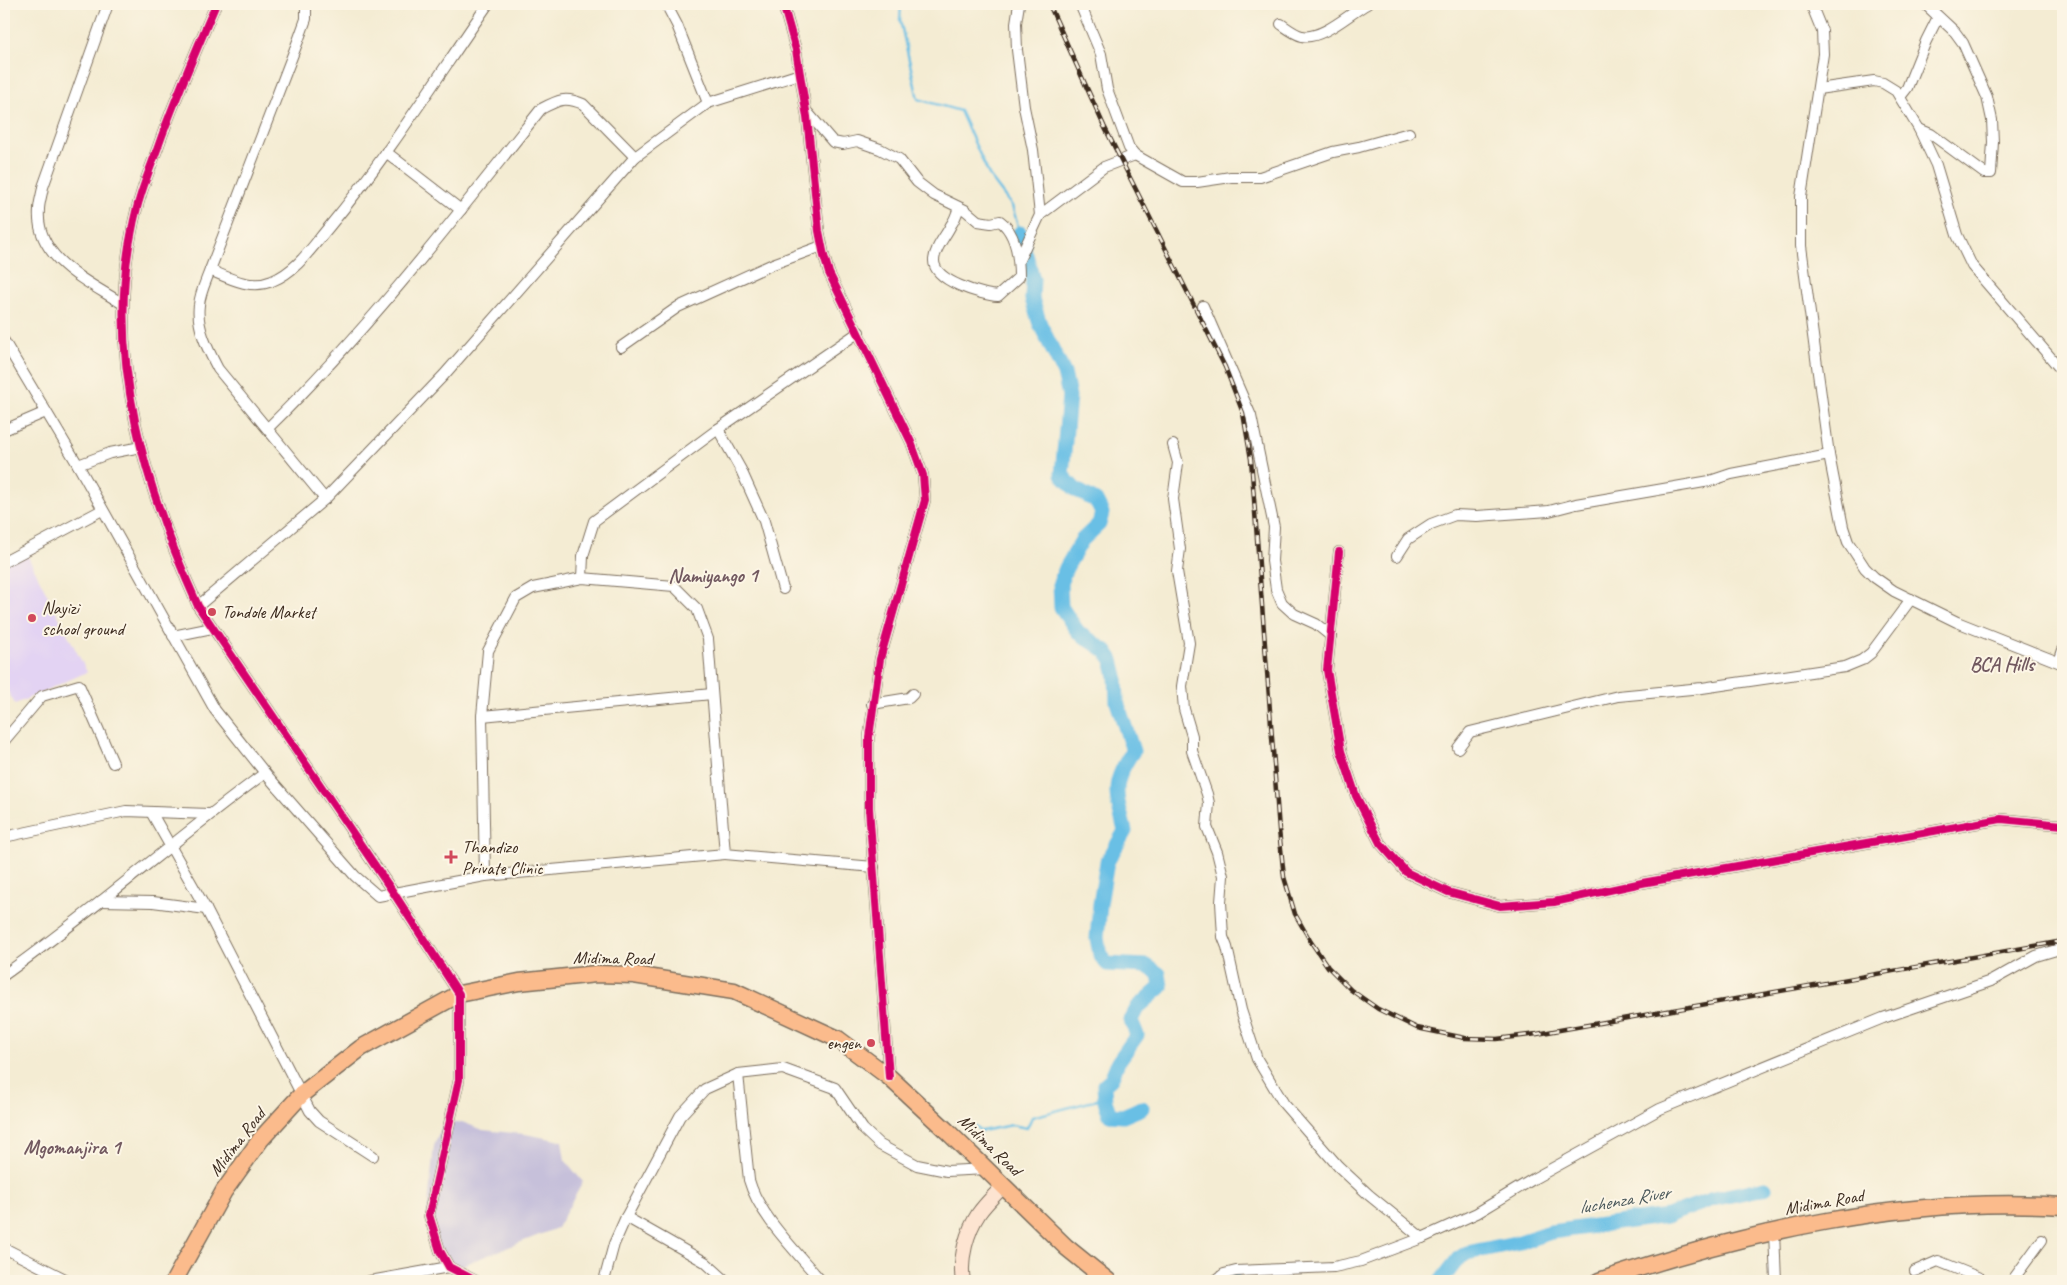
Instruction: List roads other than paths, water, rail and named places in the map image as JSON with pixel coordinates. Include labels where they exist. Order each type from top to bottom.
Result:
[{"type":"main road","name":"Midima Road","points":[[174,1281],[224,1191],[261,1139],[302,1094],[361,1048],[459,994],[519,982],[596,974],[634,975],[734,991],[838,1039],[889,1077],[1066,1247],[1108,1281]]},
{"type":"main road","name":"Midima Road","points":[[1599,1281],[1655,1263],[1774,1232],[1842,1218],[1962,1205],[2063,1206]]},
{"type":"street","points":[[108,4],[43,187],[39,211],[43,235],[50,250],[60,263],[123,304]]},
{"type":"street","points":[[216,4],[176,96],[136,210],[128,248],[123,304],[128,368],[141,447],[170,541],[198,606],[393,892],[459,994],[459,1080],[429,1214],[440,1251],[449,1267],[476,1281]]},
{"type":"street","points":[[306,4],[306,19],[210,270],[199,304],[200,326],[208,350],[218,369],[325,500]]},
{"type":"street","points":[[210,270],[242,283],[257,284],[270,282],[282,277],[298,265],[350,203],[488,4]]},
{"type":"street","points":[[666,4],[677,25],[708,104]]},
{"type":"street","points":[[783,4],[790,23],[800,74],[822,246],[829,273],[911,442],[925,488],[920,521],[880,659],[872,704],[868,772],[889,1077]]},
{"type":"street","points":[[1019,4],[1016,23],[1017,50],[1024,106],[1033,150],[1040,215]]},
{"type":"street","points":[[1080,4],[1101,54],[1107,89],[1124,140],[1135,155],[1183,182],[1232,177],[1260,177],[1333,152],[1409,133]]},
{"type":"street","points":[[1281,24],[1302,36],[1312,36],[1367,4]]},
{"type":"street","points":[[1811,4],[1823,38],[1822,67],[1801,197],[1800,227],[1808,310],[1829,455],[1843,528],[1855,554],[1874,577],[1911,599],[1957,622],[2061,663],[2063,650]]},
{"type":"street","points":[[1919,129],[1931,134],[1984,173],[1991,173],[1993,142],[1990,103],[1965,47],[1955,32],[1924,4]]},
{"type":"street","points":[[1900,96],[1907,88],[1938,17]]},
{"type":"street","points":[[198,606],[325,500],[444,375],[635,158],[708,104],[800,74]]},
{"type":"street","points":[[1818,89],[1874,81],[1890,86],[1900,96],[1919,129],[1936,165],[1957,235],[1967,257],[1979,276],[2063,372]]},
{"type":"street","points":[[268,428],[305,392],[375,315],[541,109],[561,99],[572,99],[583,104],[635,158]]},
{"type":"street","points":[[806,110],[833,142],[843,144],[857,141],[880,149],[899,159],[925,189],[960,207],[978,220],[991,223],[1000,221],[1008,227],[1013,237],[1015,251],[1019,260],[1019,276],[1011,286],[998,296],[986,295],[965,288],[945,277],[934,263],[935,255],[960,207]]},
{"type":"street","points":[[386,152],[461,210]]},
{"type":"street","points":[[1019,260],[1040,215],[1104,167],[1135,155]]},
{"type":"street","points":[[621,347],[678,308],[773,264],[822,246]]},
{"type":"street","points":[[1203,306],[1251,416],[1274,527],[1272,561],[1276,589],[1282,603],[1294,614],[1316,624],[1330,636]]},
{"type":"street","points":[[582,578],[583,556],[594,521],[718,429],[859,332]]},
{"type":"street","points":[[4,341],[78,465],[215,710],[265,773],[355,876],[378,896],[485,876],[725,854],[874,867]]},
{"type":"street","points":[[4,430],[46,412]]},
{"type":"street","points":[[718,429],[741,470],[764,521],[783,589]]},
{"type":"street","points":[[1174,446],[1178,463],[1173,500],[1180,548],[1177,571],[1188,643],[1182,686],[1184,709],[1192,736],[1192,751],[1207,794],[1207,827],[1217,852],[1223,876],[1221,902],[1223,937],[1241,1010],[1257,1060],[1284,1104],[1338,1166],[1369,1195],[1422,1238]]},
{"type":"street","points":[[78,465],[114,451],[141,447]]},
{"type":"street","points":[[1397,556],[1408,539],[1431,524],[1455,515],[1477,516],[1549,511],[1576,504],[1710,481],[1755,468],[1829,455]]},
{"type":"street","points":[[4,562],[102,510]]},
{"type":"street","points":[[1339,552],[1327,670],[1341,751],[1356,796],[1380,843],[1406,872],[1448,892],[1500,906],[1554,902],[1642,883],[2001,819],[2063,825]]},
{"type":"street","points":[[485,876],[482,716],[488,651],[516,598],[533,588],[582,578],[674,586],[697,609],[708,639],[725,854]]},
{"type":"street","points":[[1458,748],[1470,732],[1618,696],[1702,688],[1844,668],[1862,660],[1871,652],[1911,599]]},
{"type":"street","points":[[172,636],[212,628]]},
{"type":"street","points":[[4,741],[42,696],[79,685],[113,763]]},
{"type":"street","points":[[482,716],[712,694]]},
{"type":"street","points":[[872,704],[909,698],[913,694]]},
{"type":"street","points":[[4,975],[171,847],[209,814],[265,773]]},
{"type":"street","points":[[4,838],[126,811],[209,814]]},
{"type":"street","points":[[151,812],[206,909],[310,1111],[319,1121],[373,1156]]},
{"type":"street","points":[[101,901],[153,902],[206,909]]},
{"type":"street","points":[[1215,1281],[1224,1274],[1236,1271],[1334,1267],[1361,1261],[1422,1238],[1477,1213],[1535,1178],[1660,1109],[1883,1018],[1991,981],[2036,956],[2063,948]]},
{"type":"street","points":[[604,1281],[614,1244],[626,1217],[680,1116],[705,1089],[738,1074],[783,1070],[834,1088],[863,1129],[880,1145],[900,1157],[917,1165],[932,1169],[947,1171],[986,1169]]},
{"type":"street","points":[[738,1074],[749,1180],[753,1194],[764,1213],[821,1281]]},
{"type":"street","points":[[963,1281],[962,1260],[974,1223],[979,1213],[1003,1186]]},
{"type":"street","points":[[626,1217],[705,1262],[726,1281]]},
{"type":"street","points":[[1774,1232],[1776,1281]]},
{"type":"street","points":[[2012,1281],[2042,1240]]},
{"type":"street","points":[[4,1248],[69,1281]]},
{"type":"street","points":[[1915,1271],[1938,1261],[1987,1281]]},
{"type":"street","points":[[370,1281],[449,1267]]},
{"type":"waterway","points":[[901,4],[900,20],[918,99],[960,111],[990,177],[1012,206],[1020,233]]},
{"type":"waterway","points":[[1020,233],[1024,247]]},
{"type":"waterway","points":[[1026,255],[1033,279],[1032,299],[1040,324],[1064,373],[1069,396],[1062,475],[1075,489],[1096,501],[1102,513],[1099,524],[1082,540],[1066,568],[1060,583],[1061,607],[1078,632],[1106,651],[1112,660],[1116,676],[1117,702],[1133,751],[1118,781],[1119,808],[1125,831],[1107,862],[1097,938],[1100,955],[1107,964],[1147,966],[1159,974],[1161,987],[1137,1008],[1131,1020],[1137,1035],[1118,1062],[1111,1079],[1104,1085],[1105,1101],[1110,1115],[1123,1116],[1142,1108]]},
{"type":"waterway","points":[[972,1124],[981,1131],[1012,1125],[1027,1128],[1032,1117],[1105,1098]]},
{"type":"waterway","name":"luchenza River","points":[[1441,1281],[1458,1259],[1467,1253],[1520,1242],[1551,1232],[1667,1216],[1713,1199],[1765,1188]]},
{"type":"waterway","name":"luchenza River","points":[[1232,1275],[1233,1281]]},
{"type":"railway","points":[[1049,4],[1104,126],[1225,367],[1243,413],[1251,459],[1284,877],[1295,914],[1311,942],[1328,967],[1351,990],[1378,1009],[1417,1028],[1465,1038],[1497,1039],[1537,1034],[2063,941]]},
{"type":"place","name":"Tondole Market","points":[[212,612]]},
{"type":"place","name":"Nayizi school ground","points":[[32,618]]},
{"type":"place","name":"Thandizo Private Clinic","points":[[451,857]]},
{"type":"place","name":"engen","points":[[871,1043]]},
{"type":"district","name":"Namiyango 1","points":[[713,575]]},
{"type":"district","name":"BCA Hills","points":[[2002,664]]},
{"type":"district","name":"Mgomanjira 1","points":[[72,1147]]}]
